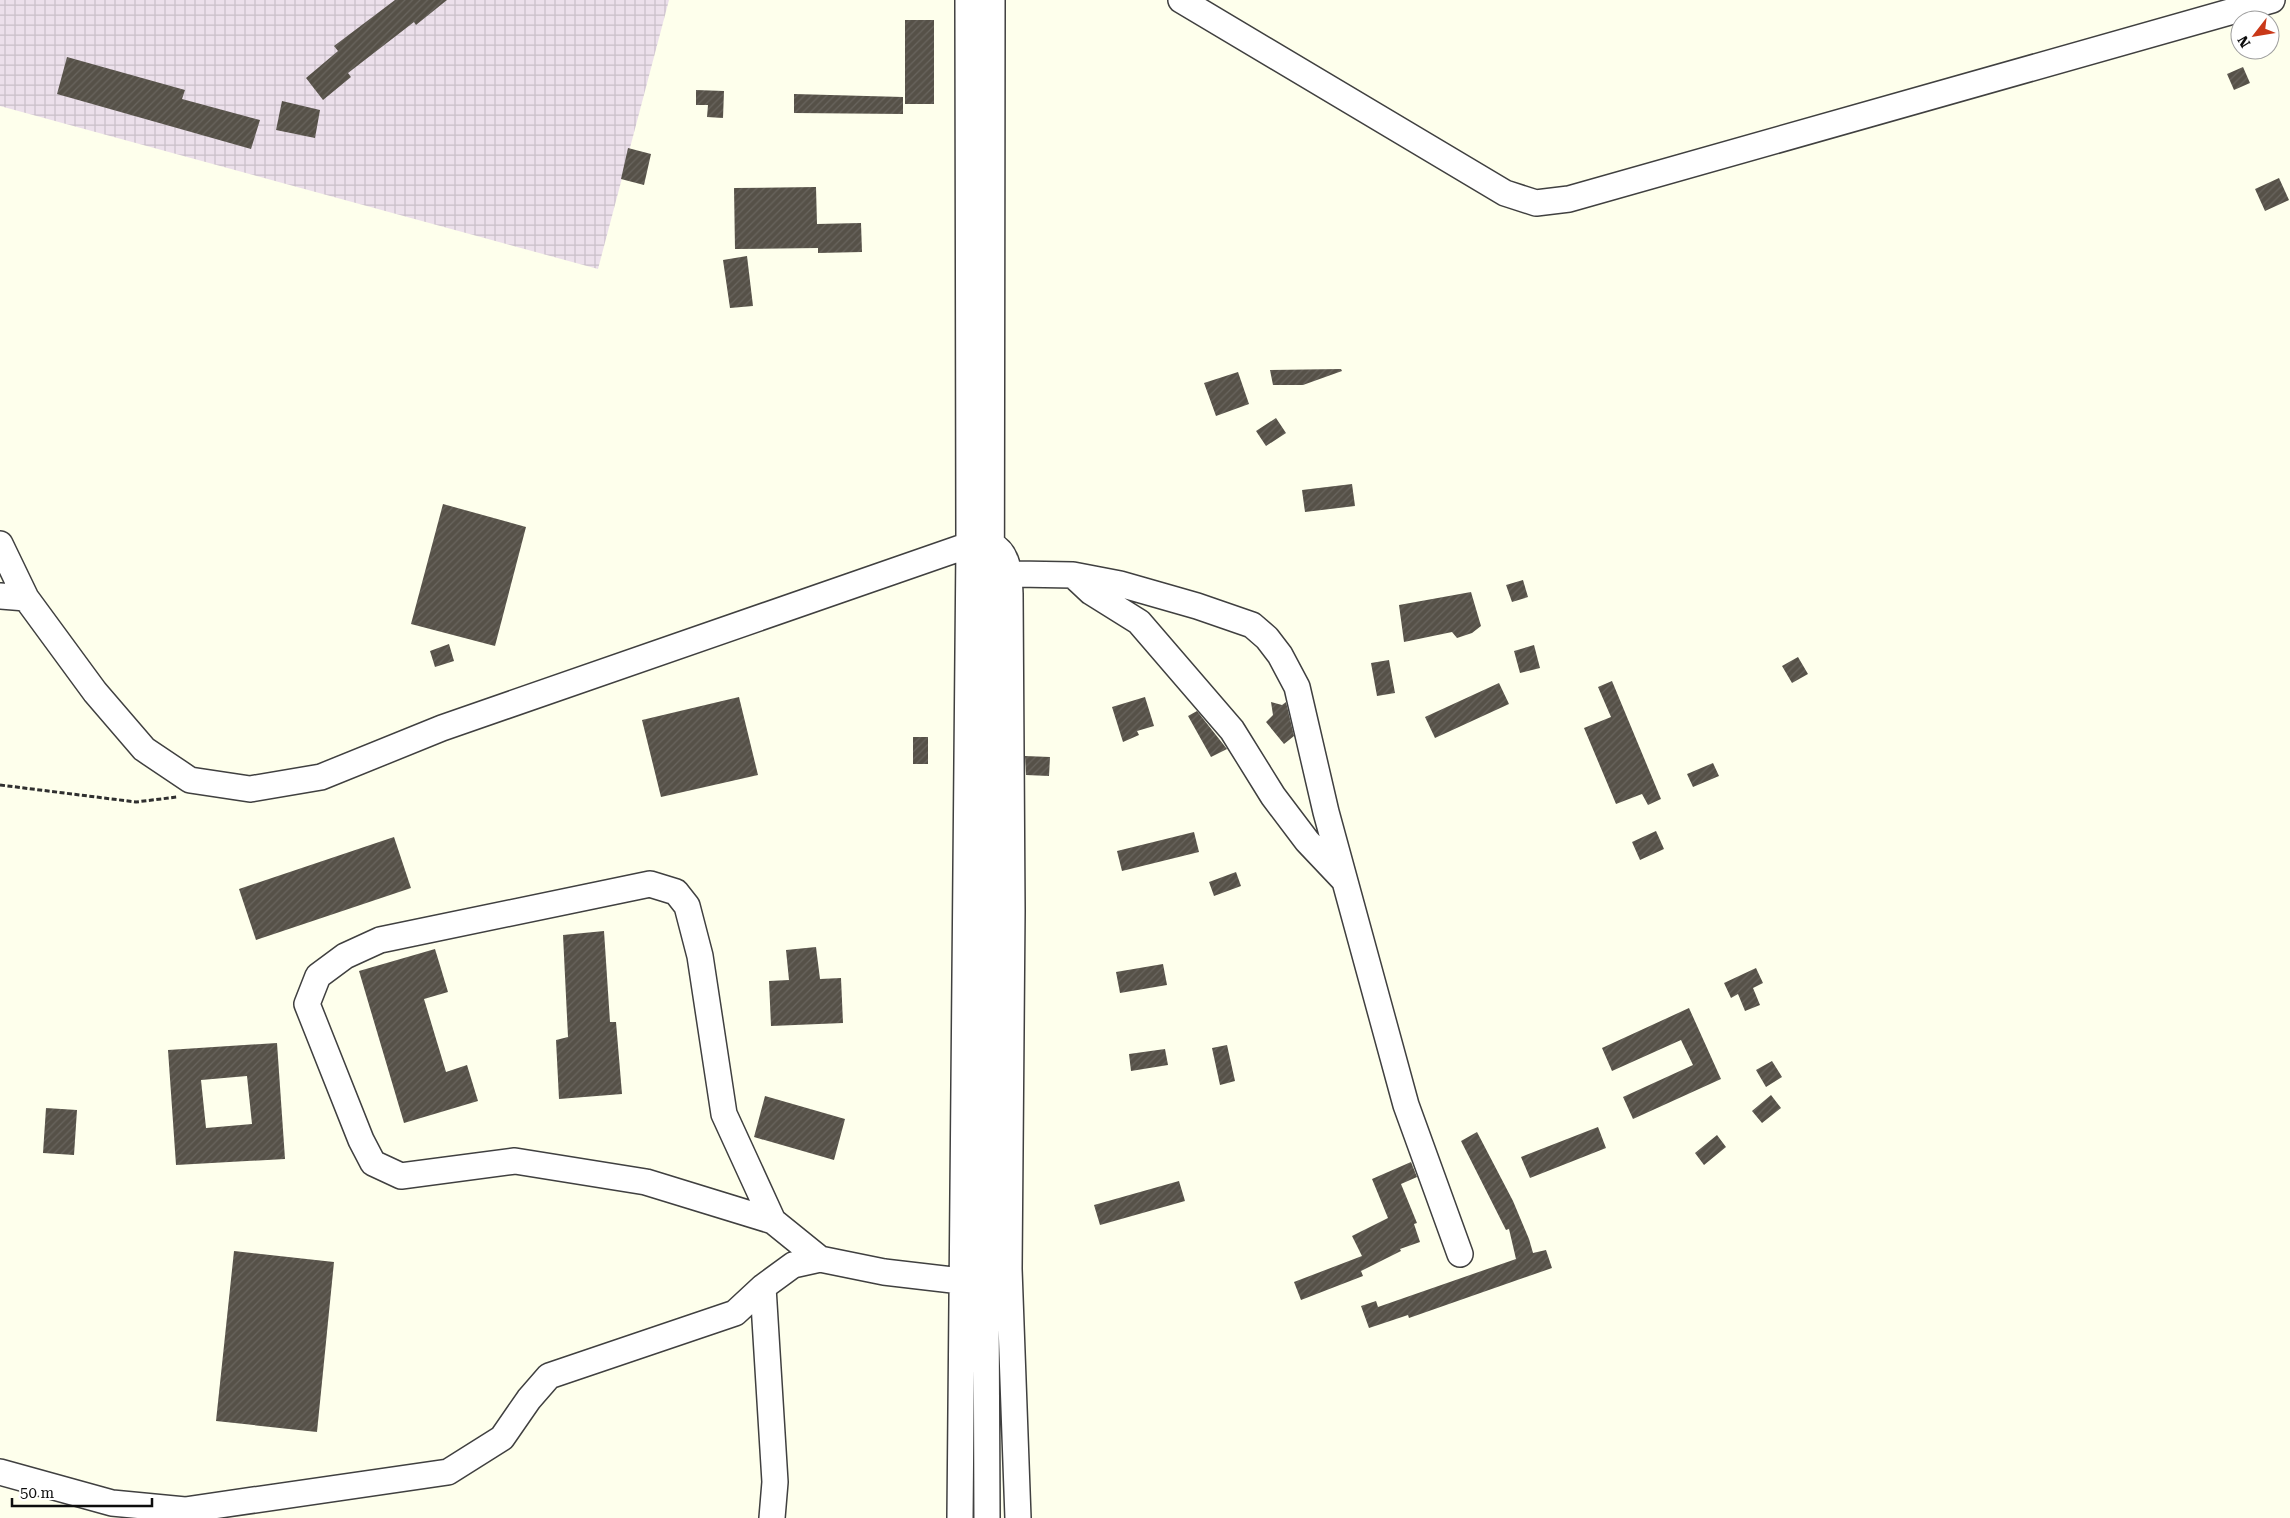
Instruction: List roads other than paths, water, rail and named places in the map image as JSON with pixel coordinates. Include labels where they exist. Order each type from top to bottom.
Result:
[{"type":"street","points":[[968,0],[980,544]]},
{"type":"street","points":[[987,1518],[963,1097],[980,544],[992,0]]},
{"type":"street","points":[[1182,0],[1505,193],[1536,203],[1578,196],[2272,0]]},
{"type":"street","points":[[0,544],[26,598],[95,692],[144,749],[190,780],[250,789],[321,777],[442,728],[980,544],[1000,551],[1007,562],[1009,574],[1012,901],[1009,1269],[1018,1518]]},
{"type":"street","points":[[1009,574],[1073,575],[1120,584],[1197,606],[1252,625],[1267,638],[1280,655],[1297,687],[1326,812],[1406,1105],[1460,1254]]},
{"type":"street","points":[[1073,575],[1091,592],[1140,622],[1232,730],[1279,804],[1307,841],[1345,880]]},
{"type":"street","points":[[0,596],[26,598]]},
{"type":"street","points":[[773,1221],[724,1114],[700,956],[687,906],[676,892],[650,884],[380,940],[346,956],[318,976],[306,1004],[361,1140],[373,1162],[401,1176],[515,1161],[646,1182],[773,1221],[820,1259]]},
{"type":"street","points":[[0,1472],[112,1503],[185,1510],[448,1472],[502,1438],[549,1376],[735,1313],[763,1287],[793,1265],[820,1259],[884,1272],[975,1282]]},
{"type":"street","points":[[960,1518],[975,1282]]},
{"type":"street","points":[[763,1287],[775,1482],[772,1518]]}]
